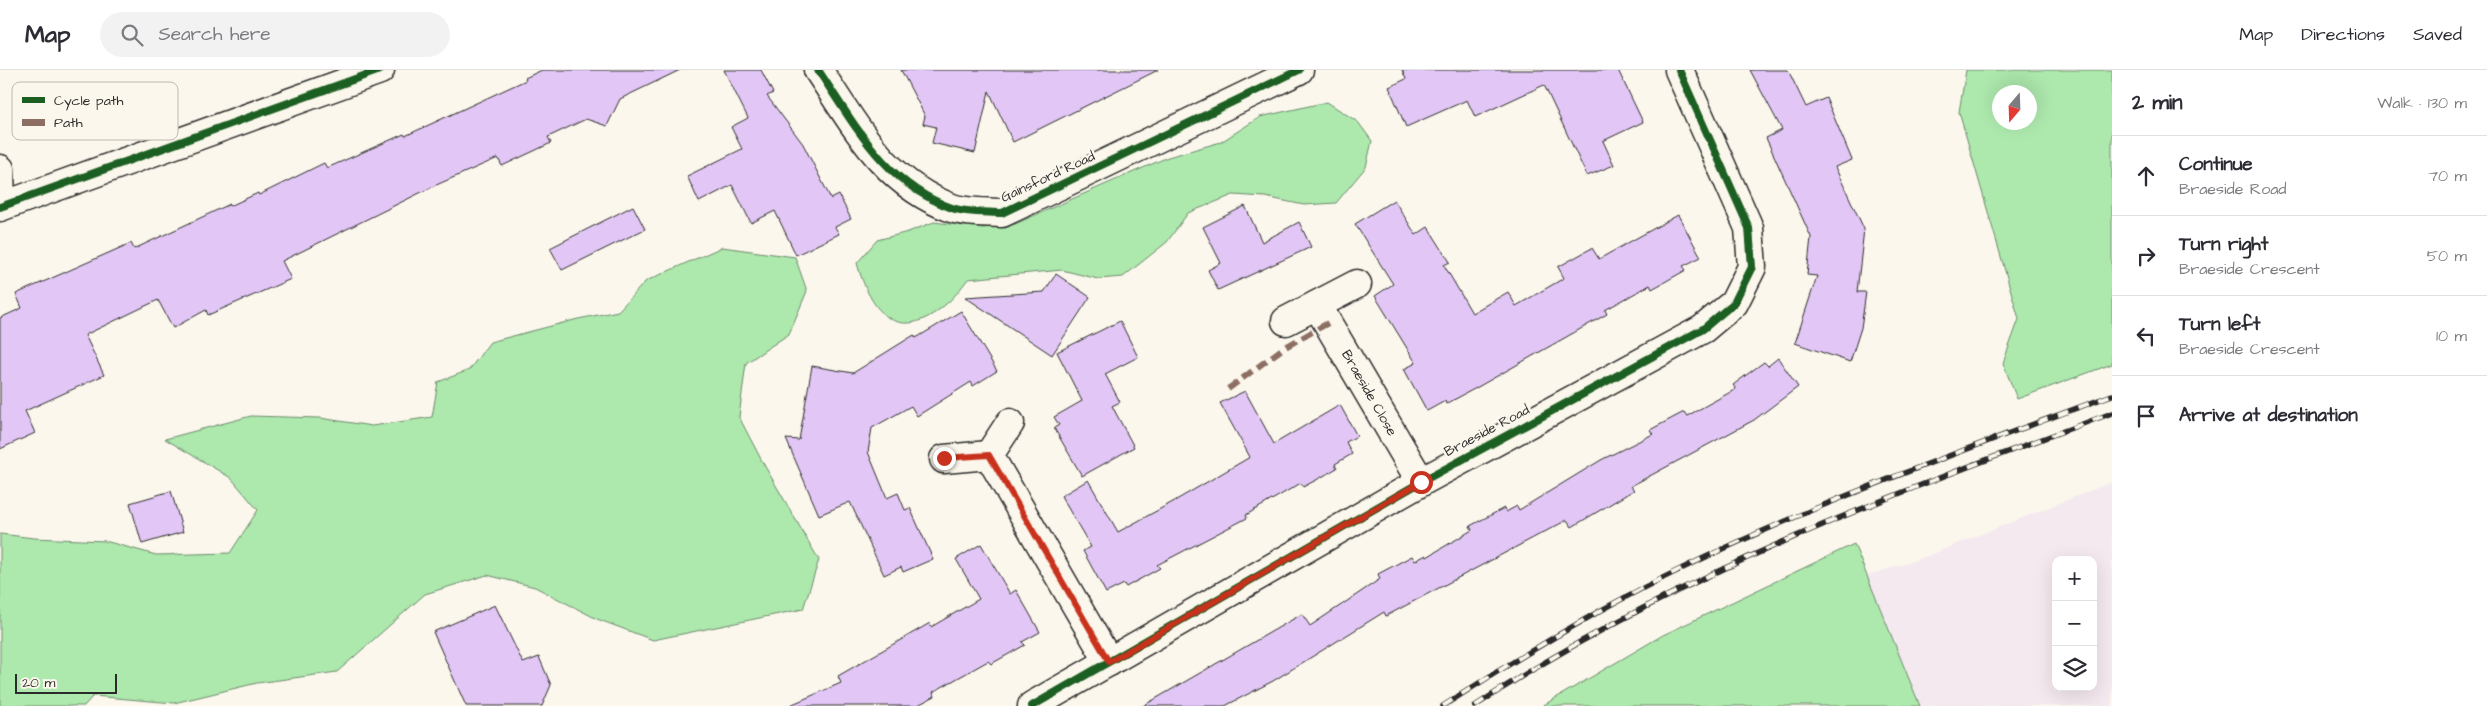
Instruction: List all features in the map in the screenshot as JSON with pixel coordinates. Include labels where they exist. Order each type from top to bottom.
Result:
[{"type":"street","points":[[0,169],[1,206],[380,70]]},
{"type":"street","name":"Gainsford Road","points":[[818,70],[877,157],[913,189],[953,208],[1002,213],[1299,70]]},
{"type":"street","name":"Braeside Road","points":[[1032,706],[1421,482],[1702,329],[1734,303],[1752,267],[1749,228],[1679,70]]},
{"type":"street","points":[[1286,321],[1357,284]]},
{"type":"street","name":"Braeside Close","points":[[1317,304],[1421,482]]},
{"type":"street","points":[[989,455],[1010,423]]},
{"type":"street","points":[[944,458],[989,455]]},
{"type":"street","points":[[989,455],[1109,662]]},
{"type":"shaded area","points":[[2112,482],[2112,706],[1920,706],[1866,576],[1922,558]]},
{"type":"green space","points":[[1966,70],[2112,70],[2112,364],[2017,399],[2003,363],[2019,319],[1959,112]]},
{"type":"green space","points":[[1327,102],[1358,122],[1372,141],[1366,167],[1336,203],[1304,205],[1265,197],[1233,195],[1188,213],[1167,242],[1123,277],[1098,279],[1062,270],[968,279],[945,305],[928,317],[913,322],[899,322],[888,317],[869,296],[857,263],[877,240],[908,232],[934,222],[982,228],[1015,224],[1168,157],[1221,142],[1260,117]]},
{"type":"green space","points":[[722,247],[795,257],[807,291],[789,334],[746,363],[739,417],[763,463],[819,560],[803,609],[653,640],[597,619],[535,587],[487,575],[425,594],[337,672],[257,683],[174,703],[93,696],[84,706],[0,706],[0,534],[34,538],[105,541],[156,555],[230,553],[258,510],[231,478],[165,439],[251,416],[320,418],[372,426],[432,417],[438,382],[469,370],[490,342],[578,319],[618,311],[646,281]]},
{"type":"green space","points":[[1854,544],[1920,706],[1542,706],[1663,635]]},
{"type":"building","points":[[542,70],[680,70],[620,99],[607,126],[586,119],[548,137],[551,143],[502,166],[498,158],[434,186],[282,261],[291,279],[208,315],[206,310],[173,328],[158,300],[85,335],[104,375],[25,411],[35,433],[0,449],[0,318],[22,308],[16,294],[131,243],[134,249],[230,204],[230,206],[258,193],[259,195],[324,163],[327,168],[404,134],[405,136],[526,80],[525,78]]},
{"type":"building","points":[[724,70],[761,70],[773,93],[767,96],[803,144],[831,199],[839,195],[851,219],[835,227],[839,234],[796,255],[775,211],[751,223],[732,185],[699,202],[687,176],[742,149],[731,127],[748,118]]},
{"type":"building","points":[[901,70],[1158,70],[1013,142],[989,91],[975,153],[932,143],[936,127],[923,124],[925,116]]},
{"type":"building","points":[[1402,70],[1618,70],[1643,122],[1603,141],[1614,165],[1587,176],[1544,85],[1475,117],[1467,100],[1406,127],[1389,87],[1406,79]]},
{"type":"building","points":[[1750,70],[1788,70],[1806,107],[1826,98],[1852,160],[1835,167],[1864,229],[1857,292],[1866,292],[1861,328],[1850,362],[1795,343],[1817,276],[1807,275],[1811,237],[1766,138],[1782,130]]},
{"type":"building","points":[[1394,200],[1416,235],[1428,227],[1450,262],[1444,265],[1472,313],[1508,292],[1516,306],[1564,278],[1558,267],[1592,248],[1599,259],[1678,215],[1701,257],[1683,266],[1686,270],[1652,289],[1650,285],[1605,310],[1607,314],[1476,388],[1446,404],[1445,401],[1427,411],[1404,369],[1416,363],[1375,296],[1393,284],[1355,224]]},
{"type":"building","points":[[633,206],[645,229],[562,270],[550,248]]},
{"type":"building","points":[[1245,206],[1262,242],[1299,222],[1311,247],[1218,290],[1208,270],[1221,263],[1203,227]]},
{"type":"building","points":[[1056,274],[1090,297],[1052,355],[965,297],[1044,292]]},
{"type":"building","points":[[961,311],[997,371],[973,386],[971,382],[917,416],[911,406],[872,428],[868,452],[887,498],[898,493],[905,510],[910,508],[933,559],[903,572],[901,567],[884,575],[850,502],[819,515],[786,439],[799,440],[812,366],[853,373],[914,335],[916,338]]},
{"type":"building","points":[[1120,321],[1138,357],[1105,374],[1120,402],[1112,406],[1134,447],[1082,476],[1054,428],[1059,425],[1054,417],[1082,401],[1057,352]]},
{"type":"building","points":[[1778,358],[1798,387],[1754,420],[1631,486],[1634,490],[1572,527],[1567,520],[1386,616],[1384,612],[1273,681],[1225,706],[1143,706],[1302,614],[1310,626],[1380,579],[1378,574],[1412,556],[1415,561],[1426,555],[1427,557],[1472,530],[1470,526],[1504,508],[1506,512],[1517,506],[1519,510],[1601,460],[1653,434],[1650,430],[1684,412],[1687,416],[1736,389],[1733,385],[1749,373],[1764,362],[1768,366]]},
{"type":"building","points":[[1245,391],[1274,444],[1340,405],[1357,436],[1346,442],[1352,454],[1335,464],[1337,468],[1320,478],[1303,487],[1301,483],[1246,515],[1247,518],[1157,565],[1160,568],[1126,587],[1124,584],[1106,593],[1083,551],[1091,547],[1061,496],[1088,480],[1118,532],[1171,503],[1250,457],[1220,403]]},
{"type":"building","points":[[171,491],[183,532],[142,544],[130,503]]},
{"type":"building","points":[[981,544],[1010,594],[1016,590],[1040,632],[1022,642],[1025,645],[991,664],[988,661],[933,692],[935,696],[916,706],[788,706],[841,683],[838,676],[930,623],[931,627],[979,599],[956,559]]},
{"type":"building","points":[[495,605],[523,663],[539,657],[551,685],[542,706],[466,706],[433,632]]},
{"type":"railway","points":[[1443,706],[1598,612],[1722,549],[1850,494],[2112,395]]},
{"type":"railway","points":[[1475,706],[1550,659],[1626,617],[1785,541],[1866,507],[2112,413]]},
{"type":"marked path","points":[[1228,389],[1282,349],[1328,323]]},
{"type":"cycle path","points":[[0,207],[380,70]]},
{"type":"cycle path","points":[[818,70],[859,132],[890,168],[908,184],[929,197],[958,210],[1002,213],[1299,70]]},
{"type":"cycle path","points":[[1032,706],[1421,482],[1703,329],[1734,303],[1752,267],[1749,228],[1679,70]]},
{"type":"route","points":[[944,458],[989,455],[1109,662],[1421,482]]}]
